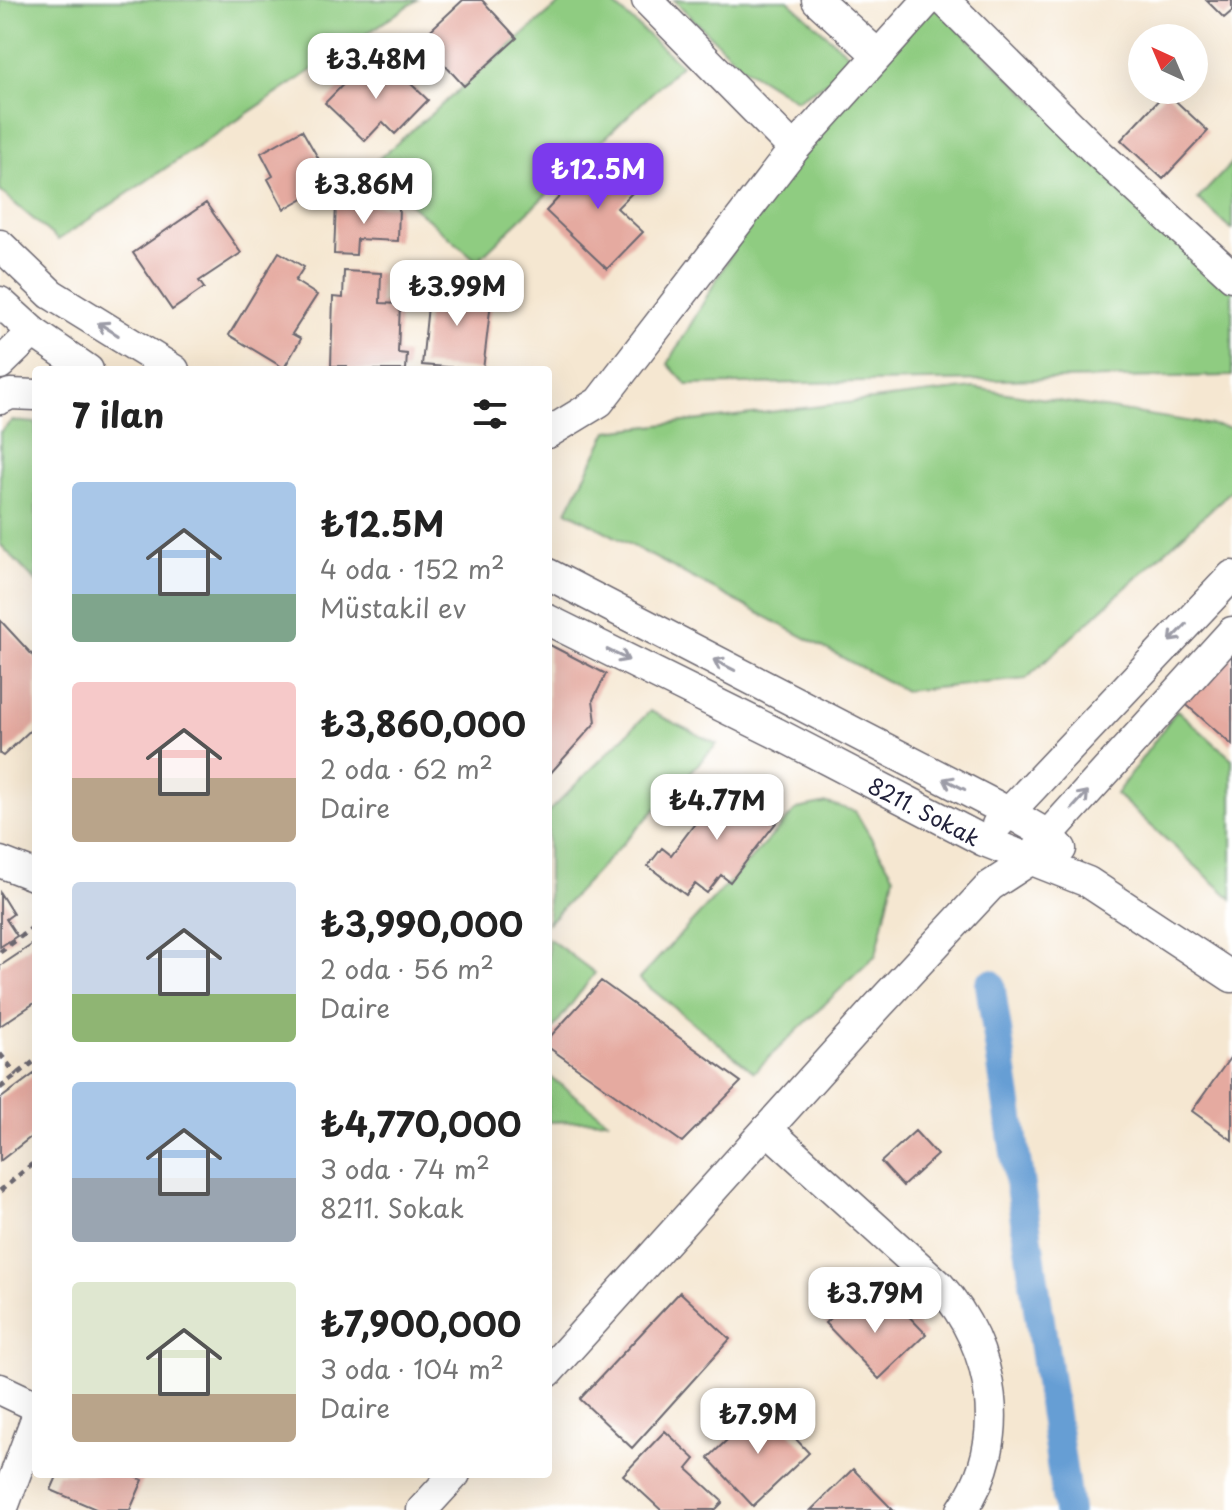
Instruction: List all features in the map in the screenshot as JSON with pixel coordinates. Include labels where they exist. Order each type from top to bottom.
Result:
[{"type":"street","points":[[647,0],[794,149]]},
{"type":"street","points":[[817,0],[878,55]]},
{"type":"street","points":[[552,431],[599,402],[794,149],[928,0]]},
{"type":"street","points":[[944,0],[1095,150],[1232,276]]},
{"type":"street","points":[[0,245],[51,294],[168,366]]},
{"type":"street","points":[[0,302],[33,332],[82,366]]},
{"type":"street","points":[[0,364],[33,332]]},
{"type":"street","points":[[0,399],[10,394],[32,395]]},
{"type":"street","points":[[552,576],[1048,835],[1088,882],[1232,977]]},
{"type":"street","points":[[990,886],[984,841],[1232,576]]},
{"type":"street","name":"8211. Sokak","points":[[552,622],[765,727],[984,841],[1088,882]]},
{"type":"street","points":[[552,1368],[990,886],[1030,860],[1048,835],[1232,632]]},
{"type":"street","points":[[0,862],[32,874]]},
{"type":"street","points":[[767,1129],[940,1286],[955,1302],[971,1328],[980,1350],[993,1416],[983,1472],[962,1510]]},
{"type":"street","points":[[0,1389],[32,1404]]},
{"type":"street","points":[[2,1510],[32,1430]]},
{"type":"street","points":[[422,1510],[451,1478]]},
{"type":"path","points":[[0,952],[32,928]]},
{"type":"path","points":[[0,1054],[17,1075]]},
{"type":"path","points":[[0,1088],[32,1063]]},
{"type":"path","points":[[0,1191],[32,1164]]},
{"type":"green space","points":[[0,0],[417,0],[58,240],[0,191]]},
{"type":"green space","points":[[564,0],[609,0],[681,65],[477,261],[368,168]]},
{"type":"green space","points":[[674,0],[788,0],[849,55],[831,80],[796,100],[741,66]]},
{"type":"green space","points":[[928,0],[1232,289],[1232,376],[687,385],[668,364],[753,216]]},
{"type":"green space","points":[[1232,163],[1232,230],[1198,199]]},
{"type":"green space","points":[[974,388],[1232,428],[1232,490],[1026,679],[905,691],[567,511],[608,431]]},
{"type":"green space","points":[[12,421],[32,423],[32,578],[0,544],[0,432]]},
{"type":"green space","points":[[1177,710],[1232,759],[1232,899],[1116,794]]},
{"type":"green space","points":[[650,711],[717,744],[552,919],[552,808]]},
{"type":"green space","points":[[827,803],[855,811],[894,876],[876,955],[754,1072],[639,979],[797,809]]},
{"type":"green space","points":[[552,941],[595,973],[552,1030]]},
{"type":"green space","points":[[552,1078],[607,1120],[552,1122]]},
{"type":"building","points":[[463,0],[482,0],[517,38],[464,86],[421,39]]},
{"type":"building","points":[[1206,0],[1232,0],[1232,11],[1224,18]]},
{"type":"building","points":[[365,62],[379,76],[390,64],[428,100],[395,134],[383,122],[365,141],[325,103]]},
{"type":"building","points":[[1155,104],[1179,104],[1208,131],[1163,179],[1121,140]]},
{"type":"building","points":[[302,130],[332,182],[284,209],[268,179],[273,176],[261,153]]},
{"type":"building","points":[[601,152],[638,187],[617,208],[643,232],[607,269],[546,211]]},
{"type":"building","points":[[206,203],[241,253],[199,281],[204,288],[172,310],[133,253]]},
{"type":"building","points":[[336,204],[399,206],[398,241],[357,239],[356,255],[334,254]]},
{"type":"building","points":[[279,252],[304,267],[295,281],[317,295],[292,334],[301,339],[285,366],[229,335]]},
{"type":"building","points":[[344,271],[381,273],[380,303],[400,304],[398,353],[407,354],[406,366],[331,366],[333,297],[343,298]]},
{"type":"building","points":[[430,286],[492,293],[483,366],[422,365]]},
{"type":"building","points":[[0,620],[32,655],[32,729],[3,756],[0,754]]},
{"type":"building","points":[[1232,642],[1232,745],[1181,700]]},
{"type":"building","points":[[552,646],[606,674],[593,700],[596,722],[552,772]]},
{"type":"building","points":[[728,780],[779,819],[730,882],[721,875],[707,893],[695,884],[686,895],[648,866],[662,848],[671,855]]},
{"type":"building","points":[[0,893],[13,914],[6,919],[17,936],[0,947]]},
{"type":"building","points":[[32,945],[32,1005],[0,1026],[0,966]]},
{"type":"building","points":[[601,981],[741,1082],[682,1142],[552,1050],[552,1035]]},
{"type":"building","points":[[1232,1055],[1232,1140],[1192,1111]]},
{"type":"building","points":[[32,1075],[32,1136],[0,1161],[0,1099]]},
{"type":"building","points":[[915,1131],[937,1155],[903,1186],[881,1162]]},
{"type":"building","points":[[680,1292],[730,1339],[632,1448],[580,1399]]},
{"type":"building","points":[[853,1295],[878,1321],[896,1303],[926,1334],[879,1379],[825,1323]]},
{"type":"building","points":[[764,1405],[809,1453],[753,1506],[708,1458]]},
{"type":"building","points":[[665,1431],[695,1459],[687,1469],[723,1502],[715,1510],[661,1510],[623,1475]]},
{"type":"building","points":[[853,1469],[893,1510],[811,1510]]},
{"type":"building","points":[[56,1478],[143,1480],[130,1510],[98,1510],[51,1490]]},
{"type":"waterway","points":[[990,984],[1068,1510]]}]
